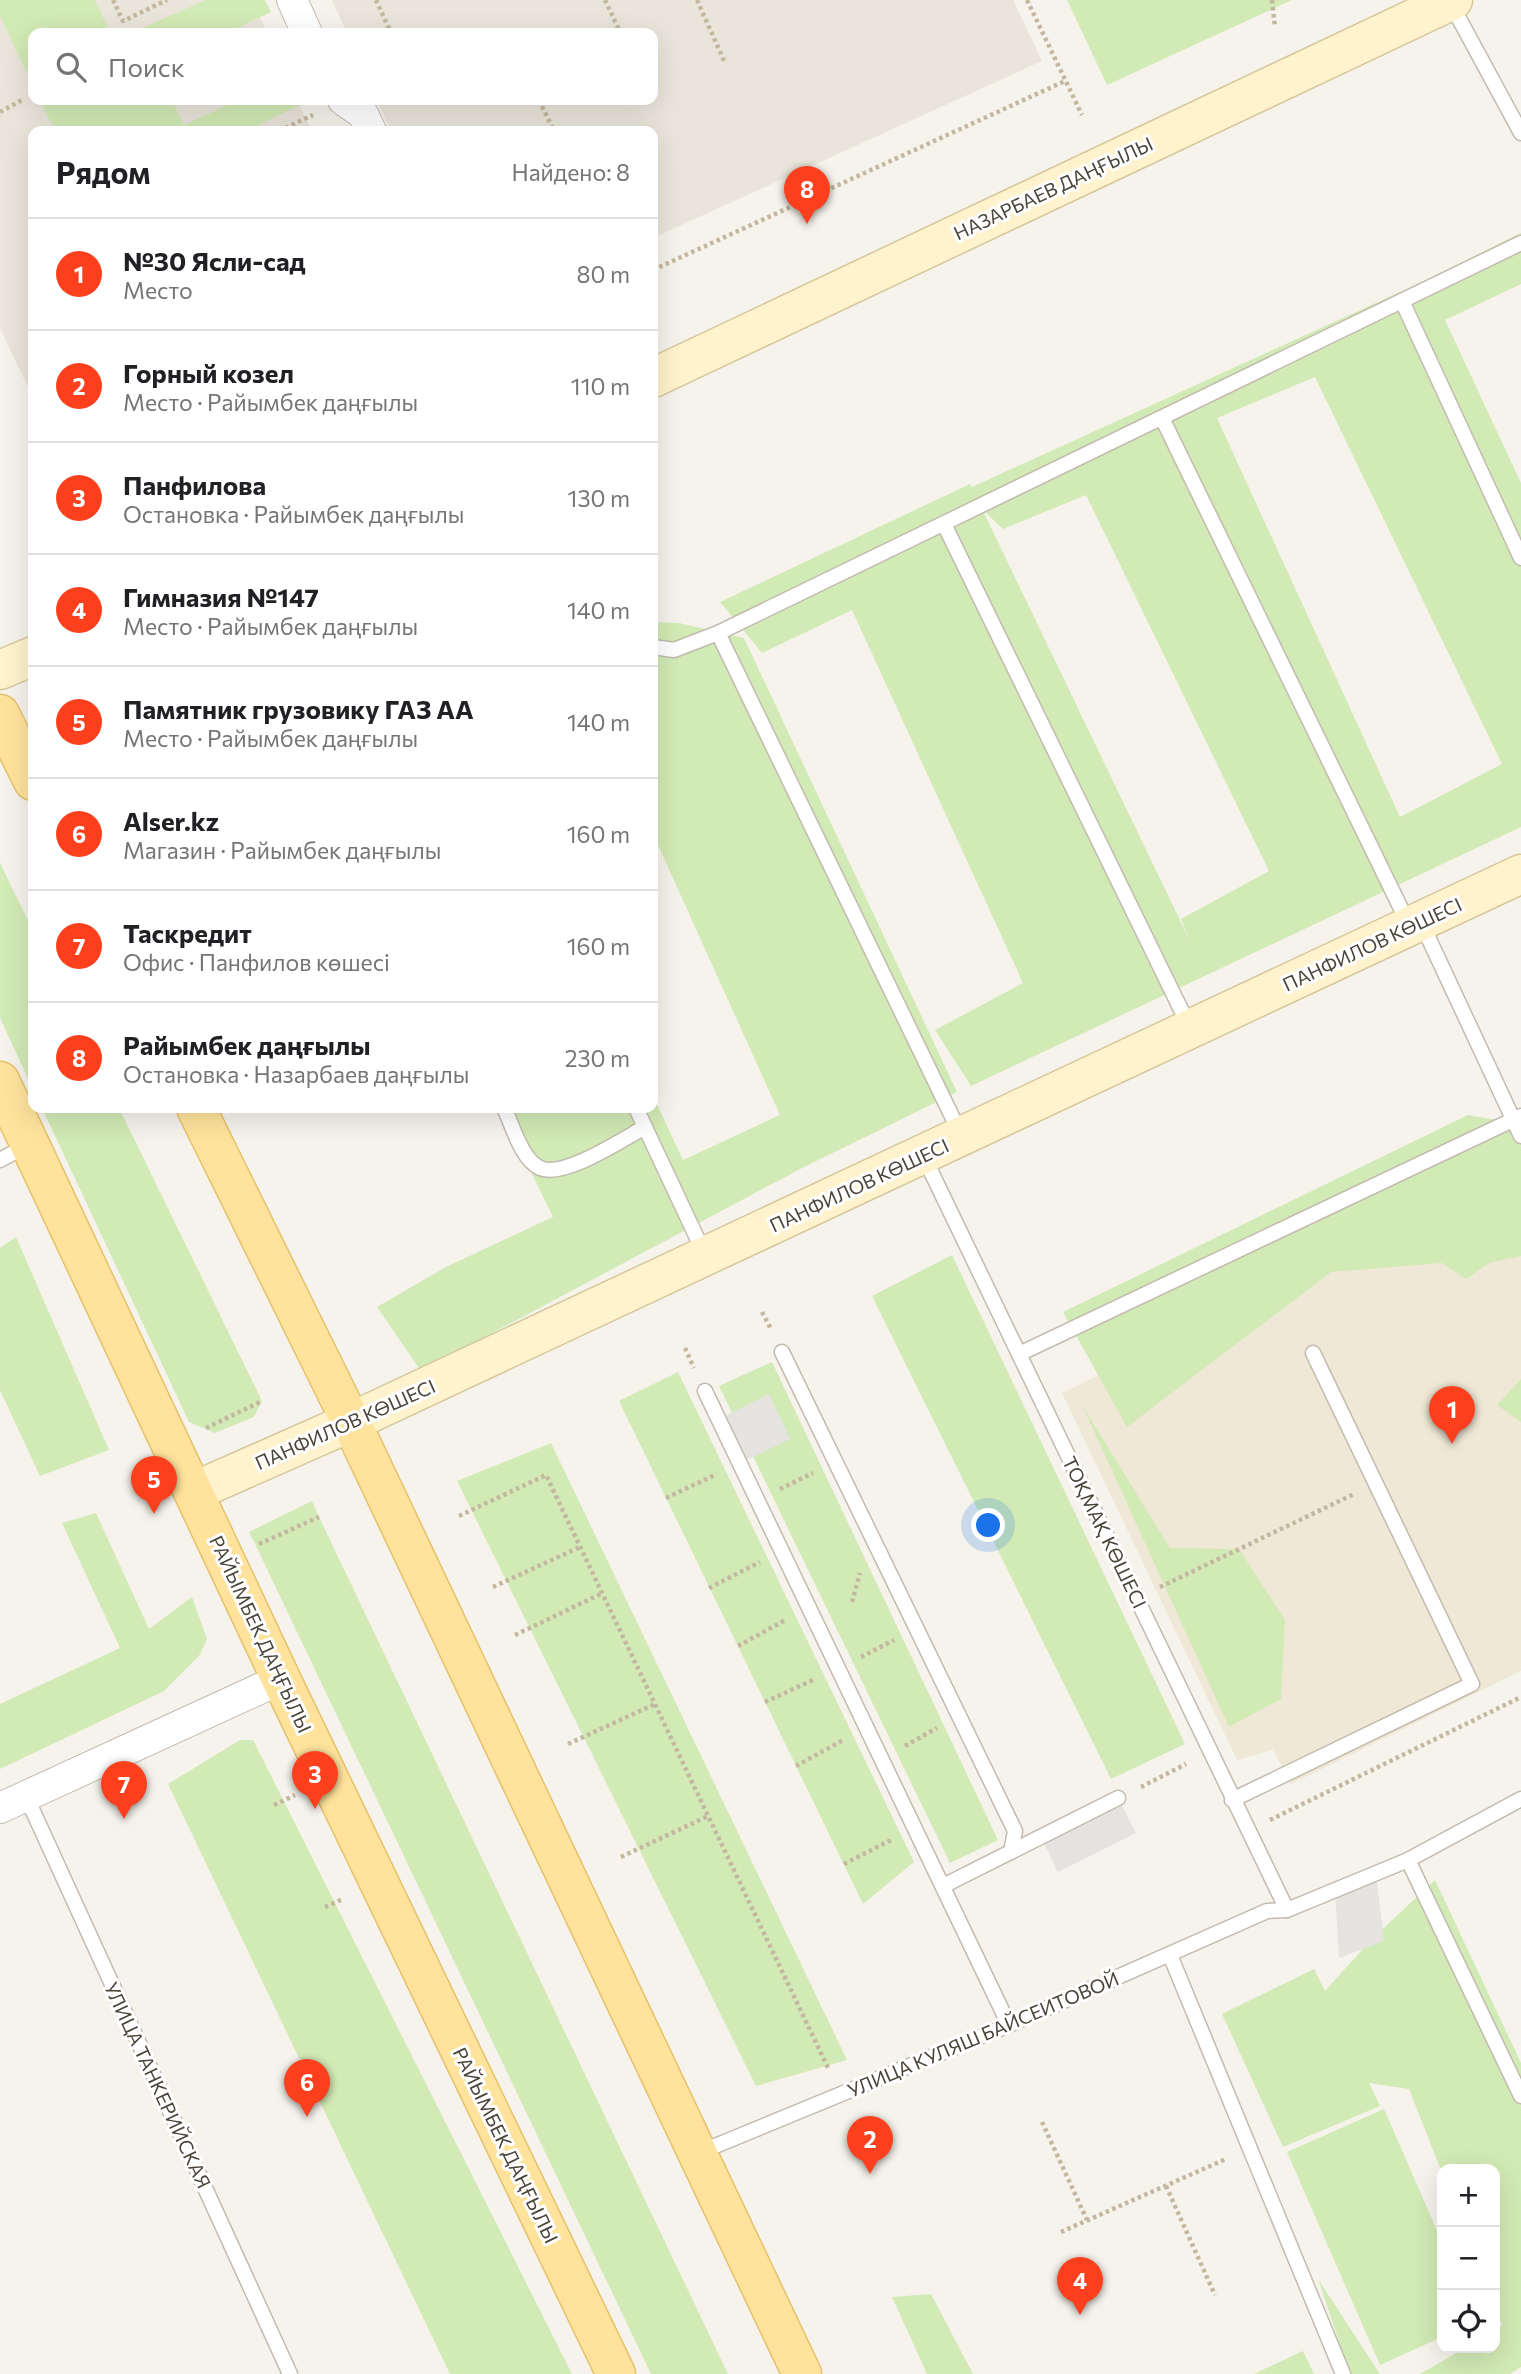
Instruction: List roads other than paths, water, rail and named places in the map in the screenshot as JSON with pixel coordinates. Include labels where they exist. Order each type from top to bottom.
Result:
[{"type":"main road","points":[[0,714],[28,771]]},
{"type":"main road","name":"РАЙЫМБЕК ДАҢҒЫЛЫ","points":[[0,1081],[15,1152],[195,1491],[281,1679],[616,2374]]},
{"type":"main road","points":[[197,1113],[351,1423],[802,2374]]},
{"type":"street","points":[[292,0],[305,28]]},
{"type":"street","name":"НАЗАРБАЕВ ДАҢҒЫЛЫ","points":[[658,376],[1451,1]]},
{"type":"street","points":[[350,105],[363,114],[369,126]]},
{"type":"street","points":[[0,670],[28,658]]},
{"type":"street","name":"ПАНФИЛОВ КӨШЕСІ","points":[[195,1491],[351,1423],[1521,874]]},
{"type":"street","points":[[13,1802],[281,1679]]},
{"type":"lane","points":[[1451,1],[1521,133]]},
{"type":"lane","points":[[658,648],[674,650],[718,633],[1521,243]]},
{"type":"lane","points":[[1402,301],[1521,558]]},
{"type":"lane","points":[[1162,418],[1415,924],[1517,1118],[1521,1136]]},
{"type":"lane","points":[[944,524],[1191,1029]]},
{"type":"lane","points":[[718,633],[962,1136]]},
{"type":"lane","points":[[506,1113],[527,1155],[541,1168],[563,1170],[645,1127]]},
{"type":"lane","points":[[638,1113],[705,1256]]},
{"type":"lane","points":[[1019,1353],[1517,1118]]},
{"type":"lane","name":"ТОҚМАҚ КӨШЕСІ","points":[[923,1155],[1287,1910]]},
{"type":"lane","points":[[782,1352],[1015,1830],[1011,1852]]},
{"type":"lane","points":[[1232,1800],[1472,1684],[1313,1353]]},
{"type":"lane","points":[[705,1391],[1009,2025]]},
{"type":"lane","points":[[943,1885],[1118,1798]]},
{"type":"lane","points":[[1287,1910],[1408,1860],[1521,1799]]},
{"type":"lane","name":"УЛИЦА ТАНКЕРИЙСКАЯ","points":[[13,1802],[290,2374]]},
{"type":"lane","points":[[1408,1860],[1521,2096]]},
{"type":"lane","name":"УЛИЦА КУЛЯШ БАЙСЕИТОВОЙ","points":[[697,2153],[1009,2025],[1267,1911],[1287,1910]]},
{"type":"lane","points":[[1170,1955],[1343,2374]]},
{"type":"place","name":"Райымбек даңғылы","points":[[807,224]]},
{"type":"place","name":"№30 Ясли-сад","points":[[1452,1444]]},
{"type":"place","name":"Памятник грузовику ГАЗ АА","points":[[154,1514]]},
{"type":"place","name":"Панфилова","points":[[315,1809]]},
{"type":"place","name":"Таскредит","points":[[124,1819]]},
{"type":"place","name":"Alser.kz","points":[[307,2117]]},
{"type":"place","name":"Горный козел","points":[[870,2174]]},
{"type":"place","name":"Гимназия №147","points":[[1080,2315]]}]
